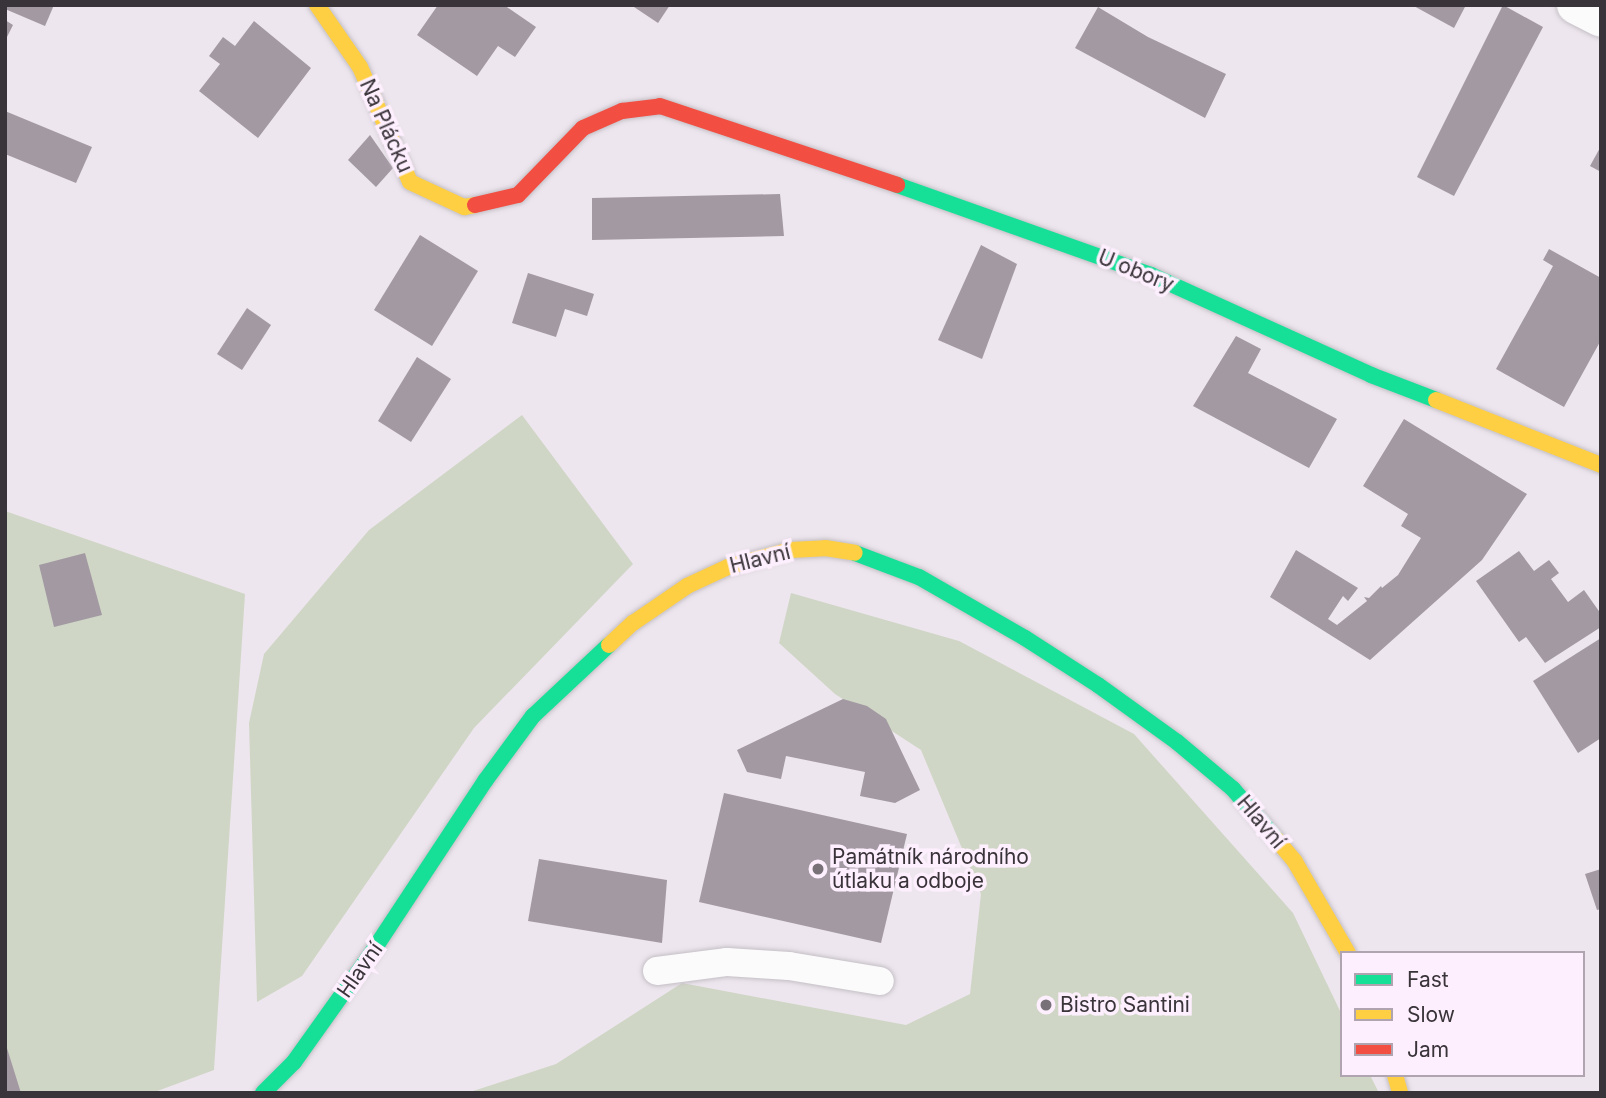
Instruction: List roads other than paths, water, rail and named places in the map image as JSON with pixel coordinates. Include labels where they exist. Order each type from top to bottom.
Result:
[{"type":"street","name":"Na Plácku","points":[[317,5],[360,67],[410,182],[464,206],[518,195],[583,128],[622,111],[660,106]]},
{"type":"street","points":[[1576,5],[1601,18]]},
{"type":"street","name":"U obory","points":[[660,106],[1034,231],[1151,275],[1371,375],[1601,465]]},
{"type":"street","name":"Hlavní","points":[[262,1093],[294,1062],[418,887],[493,770],[533,716],[634,623],[687,586],[728,567],[790,550],[825,548],[860,554],[919,578],[1025,638],[1143,718],[1224,782],[1258,816],[1313,889],[1347,951]]},
{"type":"lane","points":[[657,971],[727,962],[789,966],[880,981]]},
{"type":"place","name":"Památník národního útlaku a odboje","points":[[818,869]]},
{"type":"place","name":"Bistro Santini","points":[[1046,1005]]}]
